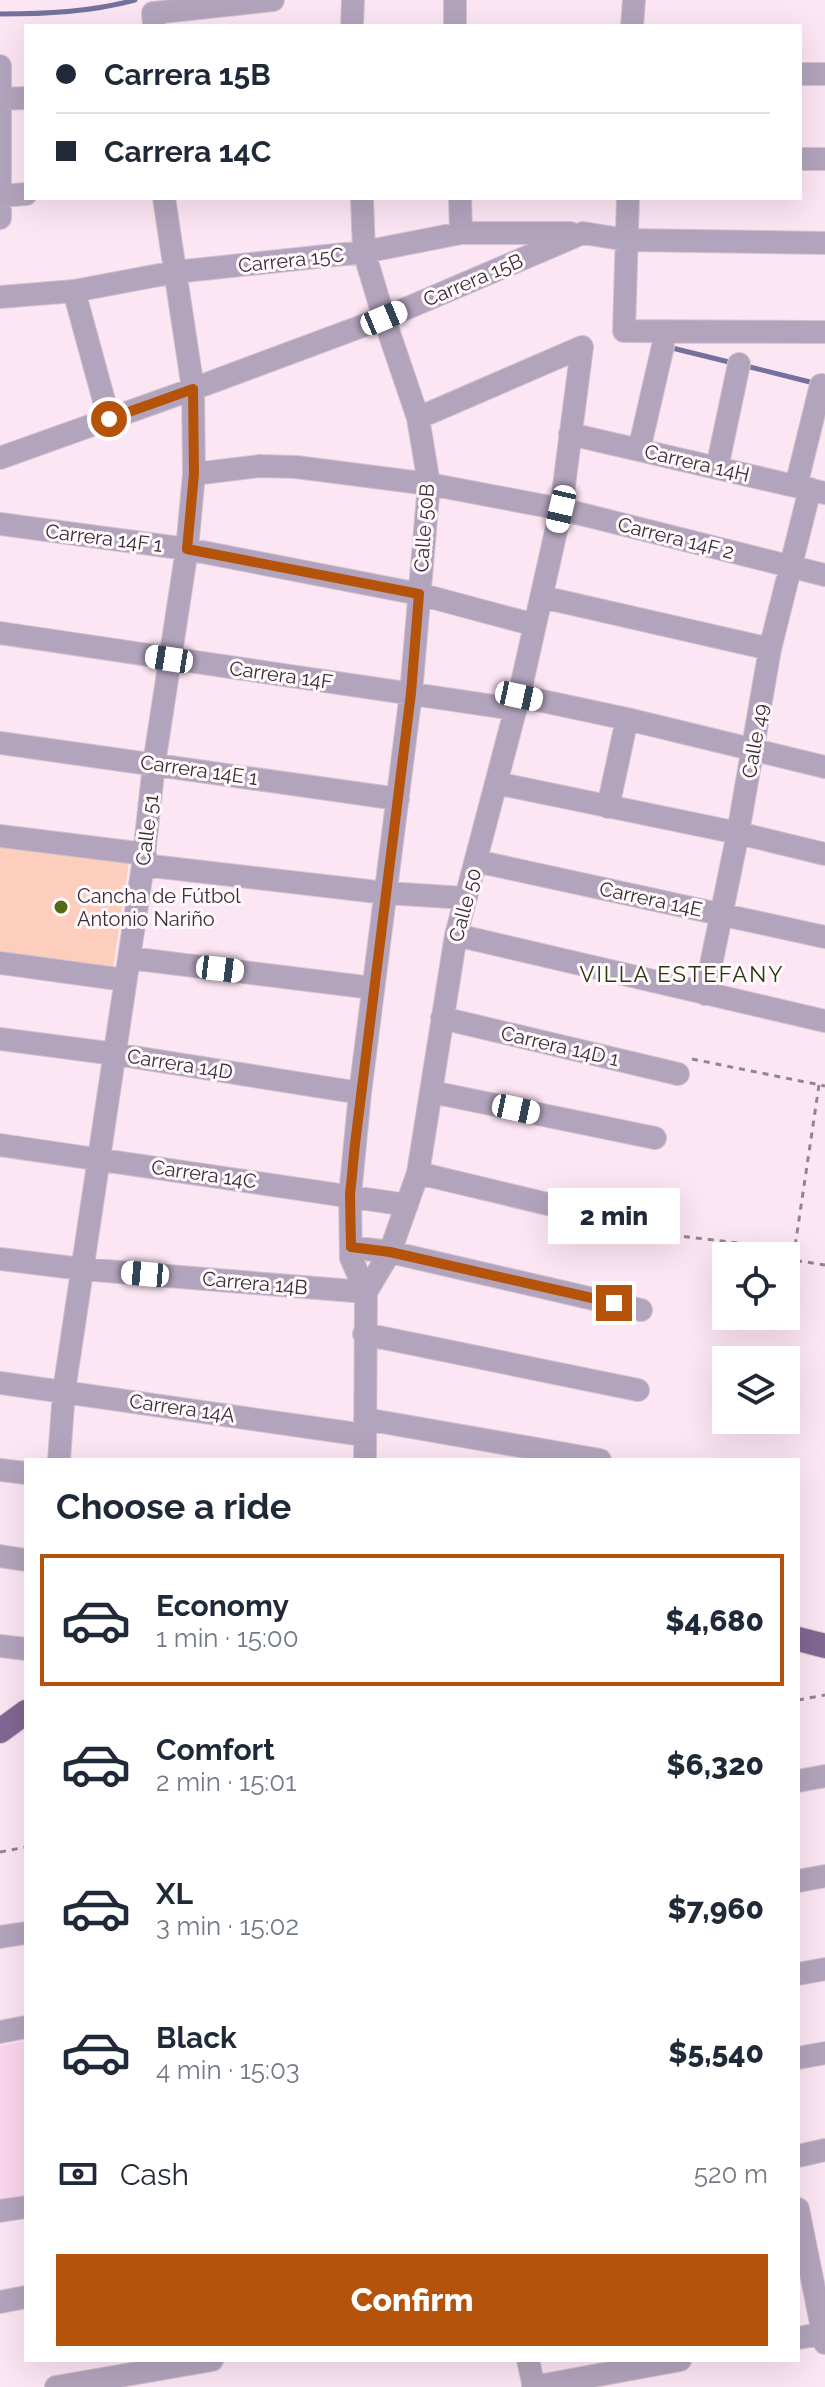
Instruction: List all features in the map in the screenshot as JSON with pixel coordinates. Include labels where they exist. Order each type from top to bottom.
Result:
[{"type":"main road","points":[[800,1640],[825,1646]]},
{"type":"main road","points":[[0,1731],[24,1713]]},
{"type":"street","points":[[154,20],[273,0]]},
{"type":"street","points":[[352,24],[353,0]]},
{"type":"street","points":[[455,0],[455,24]]},
{"type":"street","points":[[632,24],[634,0]]},
{"type":"street","points":[[0,66],[0,203],[24,195]]},
{"type":"street","points":[[802,74],[825,74]]},
{"type":"street","points":[[1,99],[24,98]]},
{"type":"street","points":[[802,159],[825,159]]},
{"type":"street","name":"Calle 51","points":[[59,1458],[64,1391],[144,860],[154,764],[187,549],[194,474],[193,389],[164,200]]},
{"type":"street","name":"Calle 50B","points":[[362,200],[364,252],[418,418],[429,484],[411,693],[350,1195],[351,1258],[366,1292]]},
{"type":"street","points":[[460,200],[461,233]]},
{"type":"street","points":[[628,200],[624,331],[825,332]]},
{"type":"street","name":"Carrera 15C","points":[[0,297],[74,291],[175,272],[364,252],[461,233],[583,233]]},
{"type":"street","points":[[583,233],[627,240],[825,243]]},
{"type":"street","name":"Carrera 15B","points":[[0,458],[384,318],[583,233]]},
{"type":"street","points":[[74,291],[109,419]]},
{"type":"street","points":[[639,450],[663,346]]},
{"type":"street","name":"Calle 50","points":[[365,1458],[366,1292],[390,1252],[418,1173],[456,935],[517,702],[561,509],[582,347],[418,418]]},
{"type":"street","points":[[717,468],[739,364]]},
{"type":"street","name":"Calle 49","points":[[705,994],[738,833],[770,649],[810,489],[821,385]]},
{"type":"street","name":"Carrera 14H","points":[[570,434],[810,489]]},
{"type":"street","name":"Carrera 14F 2","points":[[194,474],[260,466],[296,467],[429,484],[561,509],[825,575]]},
{"type":"street","name":"Carrera 14F 1","points":[[0,524],[187,549],[419,594],[535,625]]},
{"type":"street","points":[[542,597],[770,649]]},
{"type":"street","name":"Carrera 14F","points":[[0,633],[411,693],[517,702],[627,719],[825,767]]},
{"type":"street","points":[[608,807],[627,719]]},
{"type":"street","name":"Carrera 14E 1","points":[[0,743],[398,799]]},
{"type":"street","points":[[496,783],[825,854]]},
{"type":"street","points":[[0,836],[144,860],[386,893],[465,898]]},
{"type":"street","name":"Carrera 14E","points":[[476,861],[825,937]]},
{"type":"street","points":[[456,935],[825,1021]]},
{"type":"street","points":[[0,963],[127,969],[373,988]]},
{"type":"street","name":"Carrera 14D 1","points":[[442,1018],[684,1066]]},
{"type":"street","name":"Carrera 14D","points":[[0,1039],[360,1093]]},
{"type":"street","points":[[432,1092],[655,1138]]},
{"type":"street","name":"Carrera 14C","points":[[0,1145],[407,1205]]},
{"type":"street","points":[[418,1173],[659,1232]]},
{"type":"street","points":[[351,1247],[390,1252],[641,1310]]},
{"type":"street","name":"Carrera 14B","points":[[0,1259],[82,1269],[366,1292]]},
{"type":"street","points":[[364,1334],[638,1390]]},
{"type":"street","name":"Carrera 14A","points":[[0,1383],[364,1427],[586,1458]]},
{"type":"street","points":[[0,1470],[24,1473]]},
{"type":"street","points":[[0,1556],[24,1560]]},
{"type":"street","points":[[0,1646],[24,1649]]},
{"type":"street","points":[[800,1781],[825,1776]]},
{"type":"street","points":[[800,1881],[825,1876]]},
{"type":"street","points":[[0,1937],[24,1933]]},
{"type":"street","points":[[800,1974],[825,1969]]},
{"type":"street","points":[[0,2032],[24,2027]]},
{"type":"street","points":[[800,2058],[825,2053]]},
{"type":"street","points":[[800,2156],[825,2150]]},
{"type":"street","points":[[0,2211],[24,2207]]},
{"type":"street","points":[[800,2216],[810,2248],[824,2337],[800,2338]]},
{"type":"street","points":[[0,2302],[24,2297]]},
{"type":"street","points":[[56,2387],[187,2362],[192,2387]]},
{"type":"street","points":[[528,2362],[534,2387],[669,2362]]},
{"type":"path","points":[[684,1066],[825,1086]]},
{"type":"path","points":[[796,1242],[819,1085]]},
{"type":"path","points":[[659,1232],[735,1242]]},
{"type":"path","points":[[800,1261],[825,1265]]},
{"type":"path","points":[[800,1700],[825,1695]]},
{"type":"path","points":[[0,1852],[24,1847]]},
{"type":"shaded area","name":"Cancha de Fútbol Antonio Nariño","points":[[0,844],[129,861],[113,968],[0,954]]},
{"type":"shaded area","points":[[24,2041],[24,2204],[0,2208],[0,2046]]},
{"type":"waterway","points":[[0,14],[68,12],[135,0]]},
{"type":"waterway","points":[[668,347],[733,363]]},
{"type":"waterway","points":[[746,366],[814,383]]},
{"type":"place","name":"Cancha de Fútbol Antonio Nariño","points":[[61,907]]},
{"type":"district","name":"VILLA ESTEFANY","points":[[682,974]]},
{"type":"route","points":[[109,419],[193,389],[194,474],[187,549],[419,594],[411,693],[360,1093],[350,1195],[351,1247],[390,1252],[614,1303]]}]
